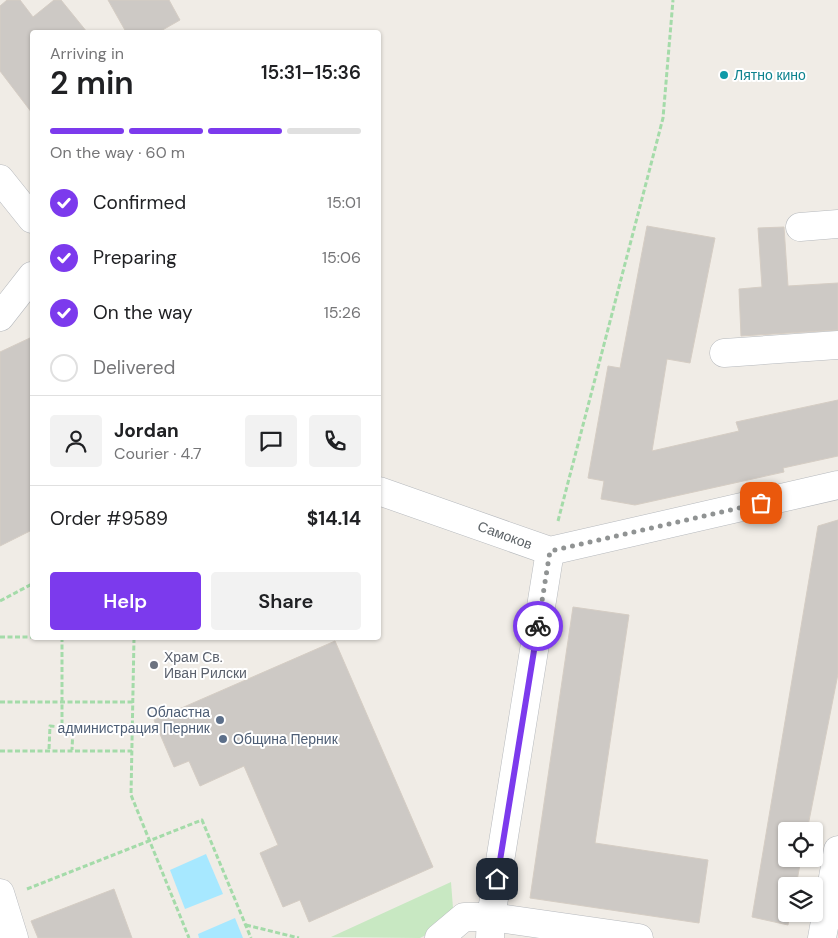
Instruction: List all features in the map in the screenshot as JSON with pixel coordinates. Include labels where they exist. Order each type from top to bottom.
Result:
[{"type":"street","points":[[0,180],[30,217]]},
{"type":"street","points":[[800,227],[838,224]]},
{"type":"street","points":[[0,317],[30,279]]},
{"type":"street","points":[[724,353],[838,345]]},
{"type":"street","name":"Самоков","points":[[381,492],[550,551],[838,485]]},
{"type":"street","points":[[490,928],[550,551]]},
{"type":"street","points":[[822,938],[838,850]]},
{"type":"street","points":[[1,896],[14,938]]},
{"type":"street","points":[[439,938],[464,917],[490,928],[639,938]]},
{"type":"path","points":[[550,551],[663,118],[673,0]]},
{"type":"path","points":[[0,601],[30,585]]},
{"type":"path","points":[[0,637],[30,637]]},
{"type":"path","points":[[62,640],[62,727]]},
{"type":"path","points":[[134,640],[131,796],[189,938]]},
{"type":"path","points":[[0,702],[133,702]]},
{"type":"path","points":[[49,749],[50,726],[73,728],[72,750]]},
{"type":"path","points":[[0,750],[132,751]]},
{"type":"path","points":[[1,896],[202,820],[251,938]]},
{"type":"path","points":[[246,925],[299,938]]},
{"type":"green space","points":[[451,882],[454,921],[420,938],[331,937]]},
{"type":"water","points":[[206,854],[223,894],[185,909],[170,870]]},
{"type":"water","points":[[235,918],[243,938],[199,938],[198,934]]},
{"type":"building","points":[[7,0],[20,0],[33,17],[54,0],[61,0],[85,30],[30,30],[30,110],[0,71],[0,6]]},
{"type":"building","points":[[108,0],[169,0],[180,20],[162,30],[125,30]]},
{"type":"building","points":[[647,226],[715,238],[690,363],[667,359],[652,451],[739,431],[736,422],[838,400],[838,456],[783,468],[784,472],[635,505],[601,499],[604,481],[588,478],[608,366],[620,368]]},
{"type":"building","points":[[784,227],[788,286],[838,283],[838,330],[741,336],[739,289],[762,287],[758,228]]},
{"type":"building","points":[[30,338],[30,531],[0,546],[0,352]]},
{"type":"building","points":[[838,520],[838,674],[809,822],[778,822],[778,867],[800,867],[798,877],[778,877],[778,922],[789,922],[788,925],[752,917],[818,526]]},
{"type":"building","points":[[573,607],[629,615],[595,843],[708,860],[699,923],[530,898]]},
{"type":"building","points":[[335,641],[433,867],[309,922],[300,900],[283,907],[260,853],[278,845],[244,766],[200,786],[189,761],[174,767],[154,720]]},
{"type":"building","points":[[114,889],[132,938],[38,938],[31,921]]},
{"type":"way so far","points":[[538,626],[550,551],[761,503]]},
{"type":"place","name":"Лятно кино","points":[[724,75]]},
{"type":"place","name":"Храм Св. Иван Рилски","points":[[154,665]]},
{"type":"place","name":"Областна администрация Перник","points":[[220,720]]},
{"type":"place","name":"Община Перник","points":[[223,739]]},
{"type":"route","points":[[497,879],[538,626]]}]
